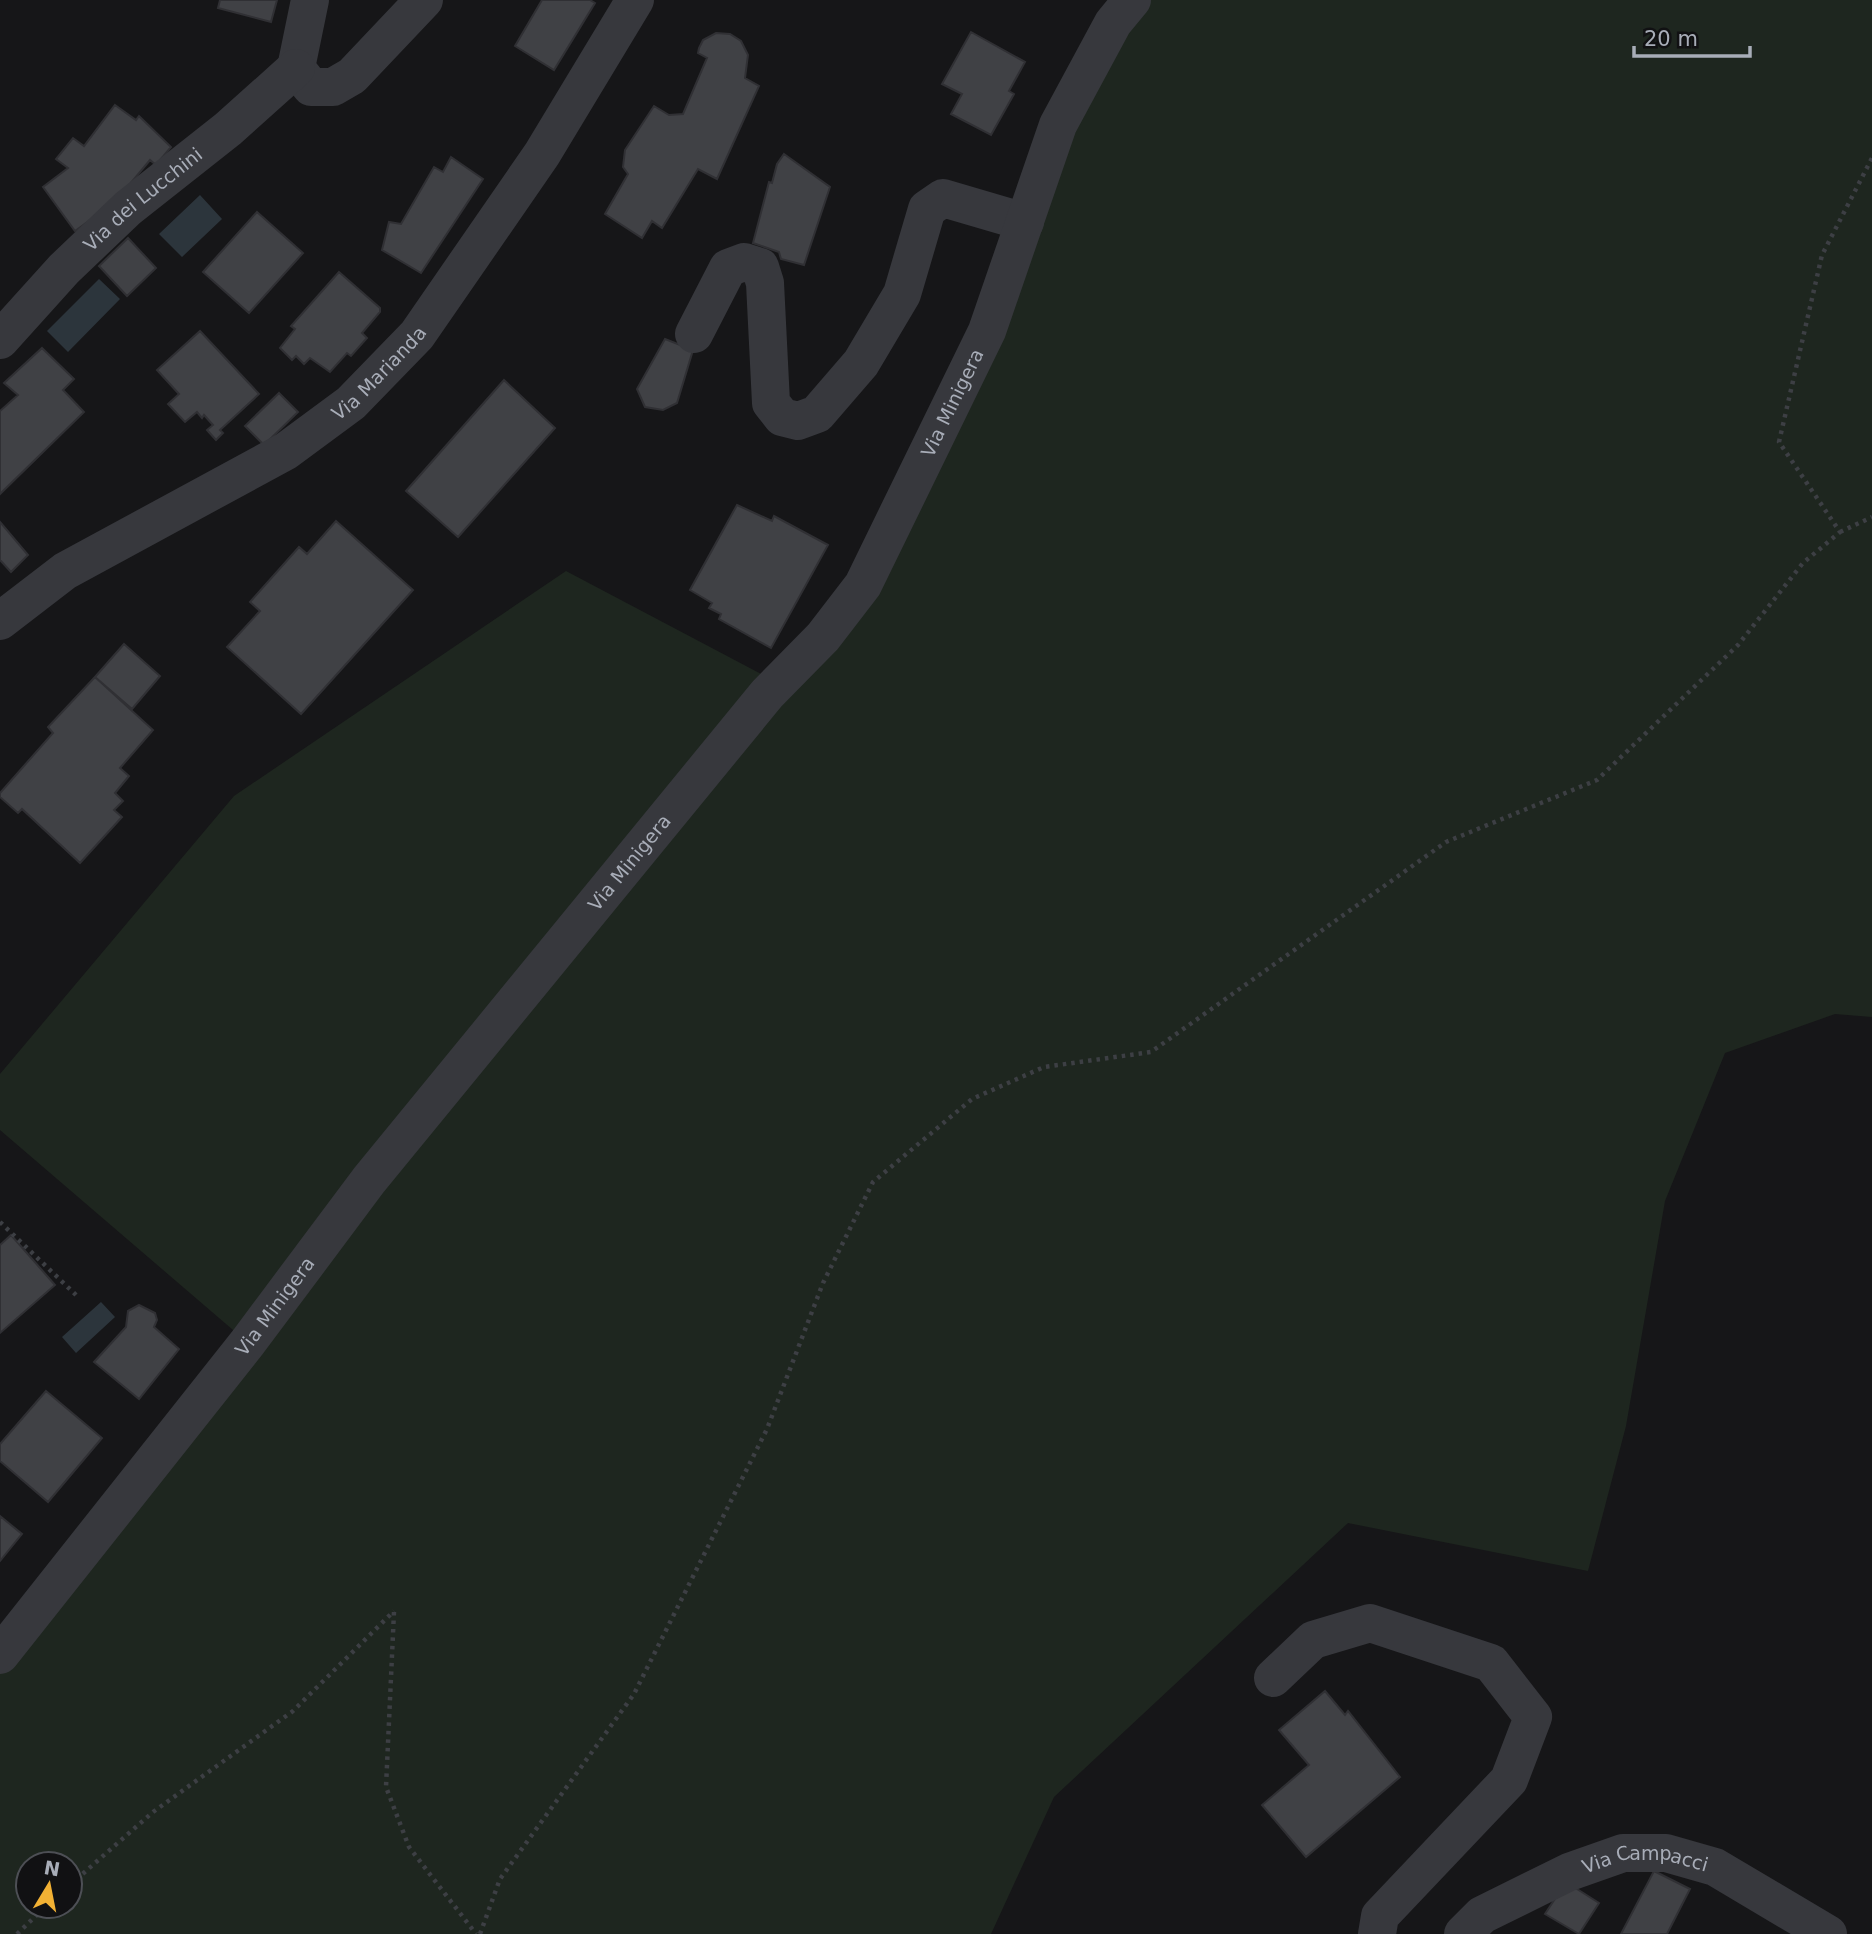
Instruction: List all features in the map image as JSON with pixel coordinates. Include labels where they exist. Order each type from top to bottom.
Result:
[{"type":"street","points":[[310,0],[296,68],[311,87],[333,87],[352,76],[424,0]]},
{"type":"street","name":"Via Marianda","points":[[0,621],[65,571],[286,451],[351,403],[417,335],[542,154],[635,0]]},
{"type":"street","name":"Via Minigera","points":[[0,1655],[247,1342],[369,1180],[766,694],[823,637],[863,585],[987,331],[1058,125],[1113,23],[1132,0]]},
{"type":"street","name":"Via dei Lucchini","points":[[0,340],[64,268],[128,208],[228,129],[296,68]]},
{"type":"street","points":[[694,334],[728,268],[744,262],[760,267],[765,283],[771,403],[782,417],[798,421],[817,414],[861,363],[902,294],[927,209],[943,198],[1025,222]]},
{"type":"street","points":[[1273,1678],[1313,1640],[1370,1623],[1491,1663],[1533,1717],[1509,1780],[1380,1916],[1377,1934]]},
{"type":"street","name":"Via Campacci","points":[[1463,1934],[1482,1915],[1569,1872],[1623,1853],[1666,1853],[1715,1867],[1828,1934]]},
{"type":"path","points":[[1840,532],[1779,442],[1822,255],[1872,158]]},
{"type":"path","points":[[84,1873],[153,1812],[293,1712],[394,1611],[386,1787],[409,1847],[478,1934],[500,1879],[634,1694],[767,1429],[823,1283],[873,1182],[972,1099],[1044,1068],[1151,1052],[1446,842],[1597,780],[1738,645],[1803,564],[1840,532],[1872,517]]},
{"type":"path","points":[[0,1222],[76,1295]]},
{"type":"path","points":[[18,1934],[32,1920]]},
{"type":"shaded area","points":[[1132,0],[1872,0],[1872,1017],[1835,1014],[1725,1053],[1665,1201],[1626,1426],[1588,1571],[1348,1523],[1054,1797],[991,1934],[0,1934],[0,1655],[247,1342],[0,1130],[0,1074],[234,796],[566,571],[765,676],[823,637]]},
{"type":"shaded area","points":[[200,195],[222,219],[182,257],[159,234]]},
{"type":"shaded area","points":[[99,279],[120,299],[68,352],[47,331]]},
{"type":"shaded area","points":[[101,1302],[115,1317],[76,1353],[62,1337]]},
{"type":"building","points":[[220,0],[277,0],[271,22],[218,8]]},
{"type":"building","points":[[542,0],[590,0],[595,3],[554,70],[515,46]]},
{"type":"building","points":[[971,32],[1025,62],[1009,91],[1014,94],[991,135],[951,114],[962,94],[942,84]]},
{"type":"building","points":[[716,33],[730,34],[741,41],[748,55],[745,78],[759,86],[717,179],[698,169],[662,228],[652,221],[642,238],[605,214],[628,174],[623,167],[625,150],[654,106],[669,115],[683,114],[707,58],[698,53],[699,48],[703,40]]},
{"type":"building","points":[[115,105],[136,120],[139,116],[171,147],[156,165],[150,160],[115,202],[75,231],[43,187],[68,168],[56,159],[73,138],[84,146]]},
{"type":"building","points":[[784,154],[830,187],[804,265],[781,259],[779,252],[753,243],[769,182],[772,183],[777,164]]},
{"type":"building","points":[[451,157],[483,179],[421,273],[382,250],[389,222],[401,224],[434,167],[443,172]]},
{"type":"building","points":[[257,212],[303,253],[249,313],[203,272]]},
{"type":"building","points":[[128,238],[156,268],[127,296],[99,266]]},
{"type":"building","points":[[339,272],[380,308],[380,312],[362,333],[367,338],[351,356],[347,353],[330,372],[310,358],[304,364],[296,356],[292,360],[280,348],[295,329],[291,326]]},
{"type":"building","points":[[200,331],[259,394],[220,430],[223,433],[216,440],[207,430],[213,425],[204,415],[202,418],[197,412],[185,422],[168,404],[179,394],[157,370]]},
{"type":"building","points":[[665,339],[693,350],[677,403],[663,410],[645,407],[637,389]]},
{"type":"building","points":[[42,348],[74,379],[63,390],[84,412],[0,494],[0,411],[18,395],[4,383]]},
{"type":"building","points":[[504,380],[555,428],[458,537],[406,491]]},
{"type":"building","points":[[279,393],[298,412],[264,445],[245,426]]},
{"type":"building","points":[[737,505],[772,521],[774,516],[828,545],[771,648],[719,619],[721,614],[709,608],[712,603],[690,590]]},
{"type":"building","points":[[336,521],[413,590],[301,714],[227,647],[260,611],[250,602],[299,547],[307,554]]},
{"type":"building","points":[[0,522],[28,555],[11,572],[0,560]]},
{"type":"building","points":[[124,644],[160,676],[132,709],[95,677]]},
{"type":"building","points":[[95,677],[153,730],[120,768],[129,776],[115,793],[123,801],[114,810],[122,817],[80,863],[22,809],[18,813],[0,797],[0,793],[53,733],[48,727]]},
{"type":"building","points":[[11,1235],[55,1285],[0,1333],[0,1245]]},
{"type":"building","points":[[139,1305],[155,1313],[157,1320],[154,1327],[179,1349],[139,1399],[94,1362],[126,1327],[128,1311]]},
{"type":"building","points":[[46,1391],[102,1438],[48,1502],[0,1461],[0,1444]]},
{"type":"building","points":[[0,1516],[22,1534],[0,1561]]},
{"type":"building","points":[[1325,1691],[1345,1715],[1348,1711],[1400,1777],[1306,1857],[1262,1805],[1309,1765],[1279,1730]]},
{"type":"building","points":[[1654,1871],[1690,1889],[1667,1934],[1621,1934]]},
{"type":"building","points":[[1566,1882],[1599,1903],[1579,1934],[1545,1914]]}]
